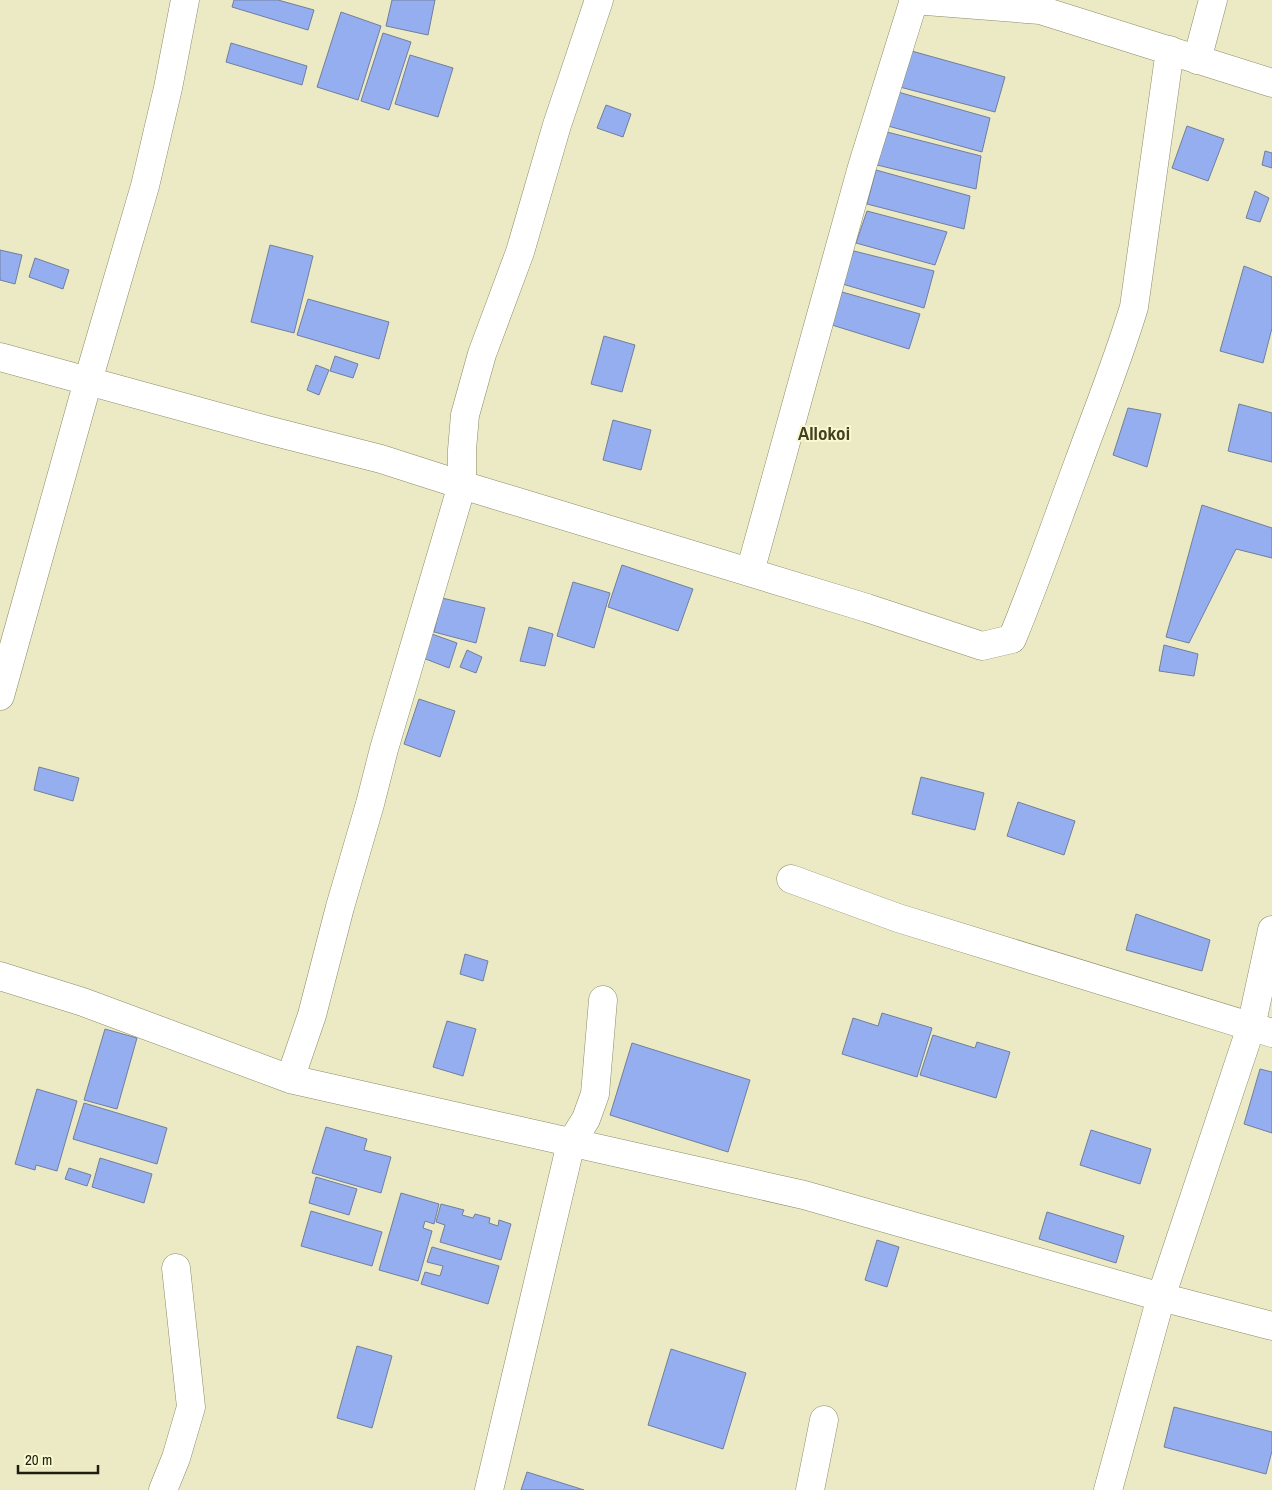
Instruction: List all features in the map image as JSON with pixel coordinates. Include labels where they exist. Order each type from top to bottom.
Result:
[{"type":"street","points":[[0,696],[145,186],[168,88],[185,0]]},
{"type":"street","points":[[290,1079],[312,1015],[384,749],[462,485],[465,415],[482,354],[520,252],[557,125],[599,0]]},
{"type":"street","points":[[750,572],[862,167],[914,0],[1040,10],[1272,83]]},
{"type":"street","points":[[1197,60],[1213,0]]},
{"type":"street","points":[[0,357],[381,459],[750,572],[982,646],[1012,639],[1104,395],[1134,307],[1170,50]]},
{"type":"street","points":[[791,879],[898,918],[1261,1030]]},
{"type":"street","points":[[1108,1490],[1161,1297],[1261,1030],[1272,930]]},
{"type":"street","points":[[0,976],[83,1002],[290,1079],[804,1195],[1161,1297],[1272,1326]]},
{"type":"street","points":[[489,1490],[571,1143],[586,1119],[596,1094],[603,1000]]},
{"type":"street","points":[[163,1490],[176,1458],[191,1407],[176,1268]]},
{"type":"street","points":[[810,1490],[824,1420]]},
{"type":"building","points":[[234,0],[278,0],[314,10],[308,30],[232,7]]},
{"type":"building","points":[[392,0],[435,0],[428,35],[386,26]]},
{"type":"building","points":[[341,12],[381,26],[358,100],[317,87]]},
{"type":"building","points":[[383,33],[411,42],[389,110],[361,101]]},
{"type":"building","points":[[231,43],[307,66],[302,85],[226,62]]},
{"type":"building","points":[[908,50],[1005,77],[995,112],[896,86]]},
{"type":"building","points":[[410,55],[453,68],[438,117],[395,104]]},
{"type":"building","points":[[898,92],[990,118],[982,152],[888,126]]},
{"type":"building","points":[[606,105],[631,114],[623,137],[597,128]]},
{"type":"building","points":[[1187,126],[1224,139],[1208,181],[1172,168]]},
{"type":"building","points":[[887,132],[981,156],[976,189],[877,165]]},
{"type":"building","points":[[1265,151],[1272,153],[1272,168],[1262,165]]},
{"type":"building","points":[[876,170],[970,196],[964,229],[867,204]]},
{"type":"building","points":[[1255,191],[1269,198],[1260,222],[1246,218]]},
{"type":"building","points":[[867,211],[947,232],[935,265],[856,243]]},
{"type":"building","points":[[270,245],[313,256],[294,333],[251,322]]},
{"type":"building","points":[[0,250],[22,255],[15,284],[0,280]]},
{"type":"building","points":[[854,251],[934,271],[924,308],[839,283]]},
{"type":"building","points":[[35,258],[69,270],[63,289],[29,277]]},
{"type":"building","points":[[1244,266],[1272,277],[1272,328],[1263,363],[1220,351]]},
{"type":"building","points":[[842,292],[920,314],[909,349],[832,325]]},
{"type":"building","points":[[308,299],[389,322],[379,359],[297,335]]},
{"type":"building","points":[[604,336],[635,345],[622,392],[591,384]]},
{"type":"building","points":[[335,356],[358,364],[353,378],[330,371]]},
{"type":"building","points":[[316,365],[329,370],[319,395],[307,390]]},
{"type":"building","points":[[1239,404],[1272,413],[1272,462],[1228,451]]},
{"type":"building","points":[[1128,408],[1161,414],[1147,467],[1113,455]]},
{"type":"building","points":[[613,420],[651,430],[641,470],[603,460]]},
{"type":"building","points":[[1202,505],[1272,528],[1272,558],[1236,549],[1189,643],[1166,637]]},
{"type":"building","points":[[622,565],[693,589],[678,631],[608,607]]},
{"type":"building","points":[[573,582],[610,593],[594,648],[557,636]]},
{"type":"building","points":[[442,598],[485,608],[476,643],[434,632]]},
{"type":"building","points":[[529,627],[553,634],[545,666],[520,661]]},
{"type":"building","points":[[432,634],[457,643],[449,668],[423,658]]},
{"type":"building","points":[[1164,645],[1198,654],[1194,676],[1159,671]]},
{"type":"building","points":[[467,650],[482,657],[476,673],[460,667]]},
{"type":"building","points":[[419,699],[455,711],[440,757],[404,744]]},
{"type":"building","points":[[39,767],[79,778],[73,801],[34,790]]},
{"type":"building","points":[[921,777],[984,793],[975,830],[912,814]]},
{"type":"building","points":[[1018,802],[1075,821],[1064,855],[1007,836]]},
{"type":"building","points":[[1136,914],[1210,940],[1202,971],[1126,950]]},
{"type":"building","points":[[465,954],[488,961],[483,981],[460,974]]},
{"type":"building","points":[[882,1013],[932,1028],[917,1077],[842,1054],[853,1018],[878,1026]]},
{"type":"building","points":[[447,1021],[476,1029],[463,1076],[433,1067]]},
{"type":"building","points":[[105,1029],[137,1038],[117,1109],[84,1100]]},
{"type":"building","points":[[933,1035],[975,1048],[977,1042],[1010,1052],[996,1098],[920,1075]]},
{"type":"building","points":[[632,1043],[750,1080],[728,1152],[610,1115]]},
{"type":"building","points":[[1260,1069],[1272,1072],[1272,1133],[1244,1124]]},
{"type":"building","points":[[37,1089],[77,1101],[57,1171],[36,1165],[35,1170],[15,1164]]},
{"type":"building","points":[[84,1103],[167,1128],[157,1164],[73,1139]]},
{"type":"building","points":[[326,1127],[367,1139],[364,1150],[391,1157],[381,1193],[312,1173]]},
{"type":"building","points":[[1091,1130],[1151,1149],[1140,1184],[1080,1165]]},
{"type":"building","points":[[100,1158],[152,1174],[144,1203],[92,1187]]},
{"type":"building","points":[[69,1168],[91,1175],[87,1186],[65,1179]]},
{"type":"building","points":[[316,1177],[357,1189],[349,1215],[309,1203]]},
{"type":"building","points":[[401,1193],[439,1204],[434,1224],[425,1221],[423,1228],[432,1231],[418,1281],[379,1270]]},
{"type":"building","points":[[441,1204],[464,1210],[462,1215],[473,1218],[475,1214],[490,1218],[489,1223],[498,1226],[499,1220],[511,1224],[501,1260],[440,1242],[445,1225],[436,1222]]},
{"type":"building","points":[[311,1211],[382,1232],[372,1266],[301,1246]]},
{"type":"building","points":[[1047,1212],[1124,1236],[1116,1263],[1039,1239]]},
{"type":"building","points":[[877,1240],[899,1247],[887,1287],[865,1280]]},
{"type":"building","points":[[432,1247],[499,1266],[488,1304],[421,1284],[425,1272],[440,1276],[443,1266],[427,1262]]},
{"type":"building","points":[[357,1346],[392,1356],[372,1428],[337,1418]]},
{"type":"building","points":[[671,1349],[746,1373],[723,1449],[648,1425]]},
{"type":"building","points":[[1174,1407],[1272,1432],[1272,1451],[1266,1474],[1164,1447]]},
{"type":"building","points":[[527,1472],[584,1490],[521,1490]]},
{"type":"district","name":"Allokoi","points":[[824,433]]}]
